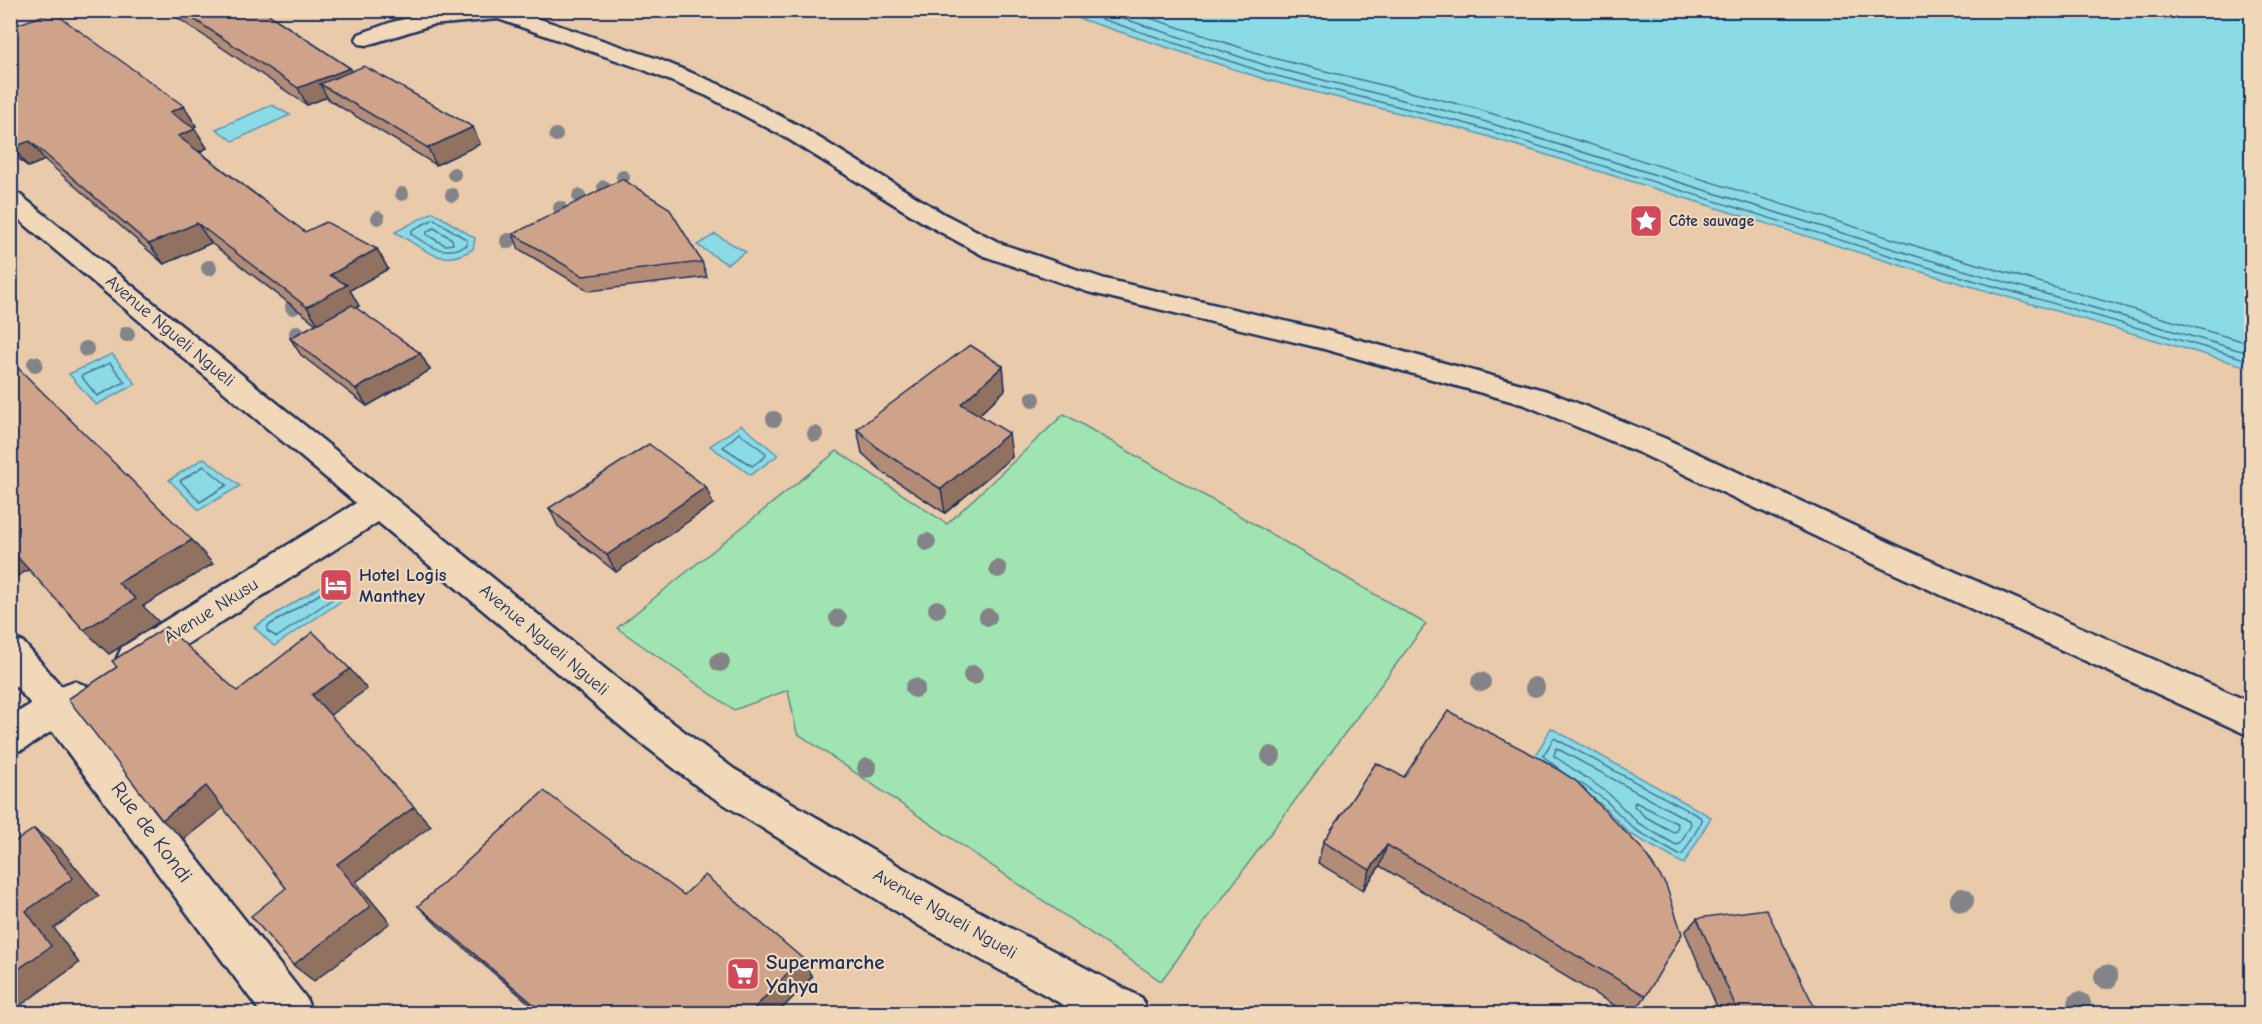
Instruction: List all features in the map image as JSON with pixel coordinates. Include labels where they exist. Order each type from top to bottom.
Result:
[{"type":"street","points":[[367,39],[405,24],[431,17],[494,12],[650,64],[715,92],[793,132],[935,219],[993,250],[1098,286],[1327,340],[1536,398],[1653,446],[1894,560],[2252,721]]},
{"type":"street","name":"Avenue Ngueli Ngueli","points":[[10,199],[644,723],[720,781],[935,911],[1126,1014]]},
{"type":"street","name":"Avenue Nkusu","points":[[10,737],[380,504]]},
{"type":"street","name":"Rue de Kondi","points":[[10,653],[57,708],[290,1014]]},
{"type":"green space","points":[[1064,414],[1426,624],[1161,981],[797,733],[788,690],[734,710],[617,628],[837,451],[947,524]]},
{"type":"water","points":[[1056,11],[2251,11],[2251,368],[1915,270],[1467,130],[1267,80]]},
{"type":"water","points":[[272,105],[290,115],[233,141],[216,129]]},
{"type":"water","points":[[433,212],[475,238],[473,249],[461,255],[442,257],[424,250],[395,232]]},
{"type":"water","points":[[715,234],[746,252],[727,264],[697,245]]},
{"type":"water","points":[[112,354],[136,384],[96,405],[69,374]]},
{"type":"water","points":[[741,425],[778,455],[751,475],[710,446]]},
{"type":"water","points":[[204,458],[240,486],[199,510],[169,480]]},
{"type":"water","points":[[333,579],[352,594],[274,646],[254,627]]},
{"type":"water","points":[[1551,728],[1711,817],[1684,864],[1630,834],[1600,803],[1534,759]]},
{"type":"building","points":[[180,10],[262,10],[350,68],[298,88]]},
{"type":"building","points":[[53,12],[184,106],[170,112],[195,129],[178,136],[305,232],[326,222],[377,249],[330,275],[347,285],[307,307],[197,223],[149,244],[30,141],[13,147],[10,145],[10,27]]},
{"type":"building","points":[[364,66],[473,127],[428,148],[320,84]]},
{"type":"building","points":[[622,179],[669,208],[702,262],[583,276],[513,234]]},
{"type":"building","points":[[352,305],[420,353],[356,389],[290,338]]},
{"type":"building","points":[[970,345],[1003,366],[961,404],[1009,433],[941,489],[880,450],[857,429]]},
{"type":"building","points":[[10,360],[192,540],[118,583],[136,599],[84,630],[10,549]]},
{"type":"building","points":[[649,444],[706,487],[607,555],[549,508]]},
{"type":"building","points":[[166,627],[237,691],[313,632],[350,669],[312,695],[414,807],[337,864],[371,906],[293,965],[251,916],[286,888],[206,786],[162,820],[68,699],[117,667],[112,661]]},
{"type":"building","points":[[1448,711],[1545,761],[1576,781],[1643,850],[1666,885],[1682,934],[1646,996],[1387,845],[1370,870],[1323,842],[1376,763],[1404,777]]},
{"type":"building","points":[[544,791],[684,895],[705,875],[802,958],[749,1014],[545,1014],[418,906]]},
{"type":"building","points":[[34,829],[73,878],[26,911],[51,946],[10,975],[10,845]]},
{"type":"building","points":[[1766,909],[1817,1012],[1739,1014],[1697,918]]},
{"type":"place","name":"Côte sauvage","points":[[1646,221]]},
{"type":"place","name":"Hotel Logis Manthey","points":[[336,585]]},
{"type":"place","name":"Supermarche Yahya","points":[[743,974]]}]
